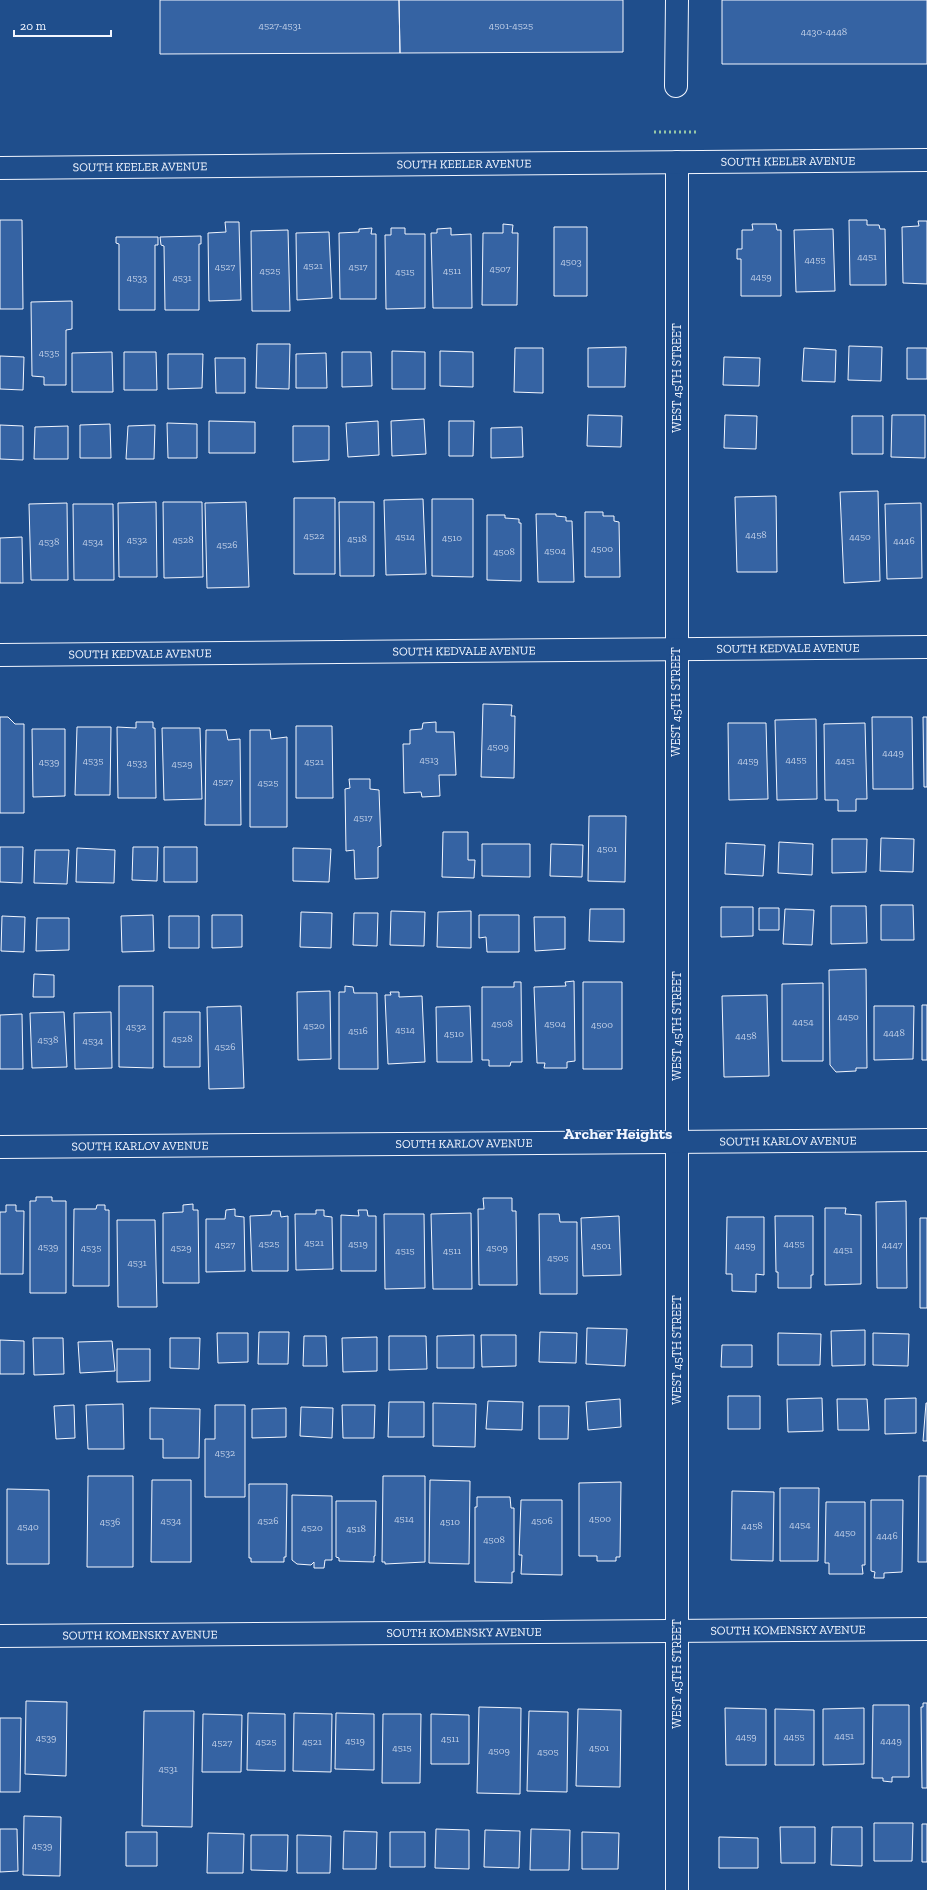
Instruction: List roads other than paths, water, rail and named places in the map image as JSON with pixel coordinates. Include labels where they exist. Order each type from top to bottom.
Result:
[{"type":"street","points":[[676,86],[677,0]]},
{"type":"street","name":"SOUTH KEELER AVENUE","points":[[0,168],[927,160]]},
{"type":"street","name":"WEST 45TH STREET","points":[[677,162],[677,1890]]},
{"type":"street","name":"SOUTH KEDVALE AVENUE","points":[[0,655],[927,647]]},
{"type":"street","name":"SOUTH KARLOV AVENUE","points":[[0,1147],[927,1140]]},
{"type":"street","name":"SOUTH KOMENSKY AVENUE","points":[[0,1636],[927,1629]]},
{"type":"district","name":"Archer Heights","points":[[618,1133]]}]
